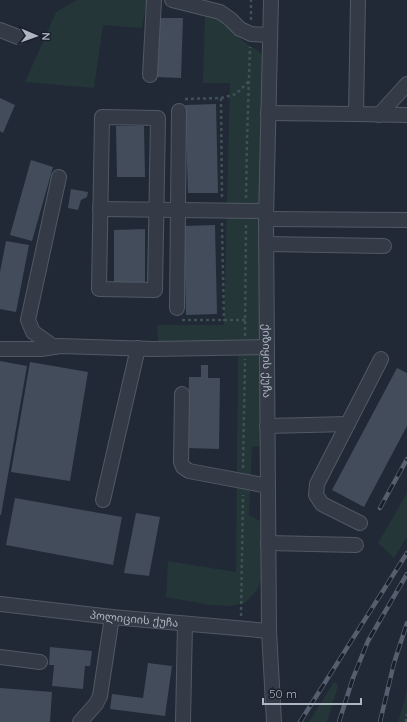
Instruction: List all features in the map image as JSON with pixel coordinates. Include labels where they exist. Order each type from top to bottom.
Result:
[{"type":"street","points":[[150,75],[154,0]]},
{"type":"street","name":"ქიზიყის ქუჩა","points":[[271,0],[266,244],[269,631],[274,722]]},
{"type":"street","points":[[356,114],[358,0]]},
{"type":"street","points":[[178,1],[220,12],[240,29],[251,34],[270,35]]},
{"type":"street","points":[[0,30],[18,37]]},
{"type":"street","points":[[379,115],[407,84]]},
{"type":"street","points":[[177,308],[179,110]]},
{"type":"street","points":[[268,113],[407,115]]},
{"type":"street","points":[[102,117],[158,118],[156,210],[155,290],[99,289],[102,117]]},
{"type":"street","points":[[57,346],[33,332],[28,320],[59,177]]},
{"type":"street","points":[[100,209],[222,210],[246,211],[266,215],[407,220]]},
{"type":"street","points":[[266,244],[384,246]]},
{"type":"street","points":[[0,349],[41,349],[57,346],[138,348],[267,347]]},
{"type":"street","points":[[103,500],[138,348]]},
{"type":"street","points":[[360,523],[322,504],[316,495],[317,484],[381,359]]},
{"type":"street","points":[[182,394],[181,462],[183,467],[189,471],[268,486]]},
{"type":"street","points":[[267,426],[348,424]]},
{"type":"street","points":[[268,543],[356,546]]},
{"type":"street","name":"პოლიციის ქუჩა","points":[[0,604],[112,617],[269,631]]},
{"type":"street","points":[[80,722],[96,704],[100,696],[112,617]]},
{"type":"street","points":[[183,722],[185,624]]},
{"type":"street","points":[[0,657],[40,662]]},
{"type":"path","points":[[241,628],[246,320],[246,211],[251,0]]},
{"type":"path","points":[[179,110],[179,99],[221,98],[236,94],[249,81]]},
{"type":"path","points":[[221,98],[224,321]]},
{"type":"path","points":[[177,308],[177,320],[246,320]]},
{"type":"path","points":[[406,722],[407,714]]},
{"type":"shaded area","points":[[77,0],[147,0],[142,28],[103,25],[94,88],[25,82],[56,12]]},
{"type":"shaded area","points":[[205,15],[215,16],[244,42],[263,54],[260,341],[158,342],[157,325],[224,325],[230,83],[203,83]]},
{"type":"shaded area","points":[[238,355],[260,355],[262,446],[252,447],[249,515],[262,522],[262,577],[257,590],[245,603],[229,606],[210,605],[166,597],[168,561],[236,572]]},
{"type":"shaded area","points":[[407,493],[407,537],[394,558],[378,543]]},
{"type":"shaded area","points":[[334,682],[338,686],[327,722],[309,722]]},
{"type":"shaded area","points":[[407,691],[407,722],[398,722]]},
{"type":"building","points":[[158,18],[183,18],[181,78],[156,77]]},
{"type":"building","points":[[0,98],[15,105],[3,133],[0,131]]},
{"type":"building","points":[[216,104],[218,193],[188,193],[185,105]]},
{"type":"building","points":[[116,126],[144,126],[145,177],[117,177]]},
{"type":"building","points":[[31,160],[53,167],[32,241],[10,235]]},
{"type":"building","points":[[71,189],[88,192],[87,197],[81,200],[78,210],[68,208]]},
{"type":"building","points":[[215,225],[217,314],[186,315],[184,226]]},
{"type":"building","points":[[145,229],[145,283],[114,283],[114,230]]},
{"type":"building","points":[[6,241],[29,245],[16,312],[0,309],[0,272]]},
{"type":"building","points":[[0,361],[27,366],[1,515],[0,515]]},
{"type":"building","points":[[30,362],[88,372],[70,481],[11,472]]},
{"type":"building","points":[[201,365],[208,365],[208,378],[220,378],[219,449],[187,448],[189,377],[201,377]]},
{"type":"building","points":[[397,368],[407,373],[407,426],[364,507],[332,490]]},
{"type":"building","points":[[15,498],[122,517],[113,565],[6,545]]},
{"type":"building","points":[[136,513],[160,517],[149,576],[124,573]]},
{"type":"building","points":[[50,647],[92,651],[90,666],[85,666],[83,689],[52,686],[54,665],[49,665]]},
{"type":"building","points":[[148,663],[172,666],[165,716],[110,709],[112,694],[143,698]]},
{"type":"building","points":[[0,688],[52,692],[50,722],[0,722]]},
{"type":"railway","points":[[380,508],[407,459]]},
{"type":"railway","points":[[300,722],[407,553]]},
{"type":"railway","points":[[339,722],[353,678],[368,641],[407,574]]},
{"type":"railway","points":[[380,722],[394,663],[407,623]]}]
